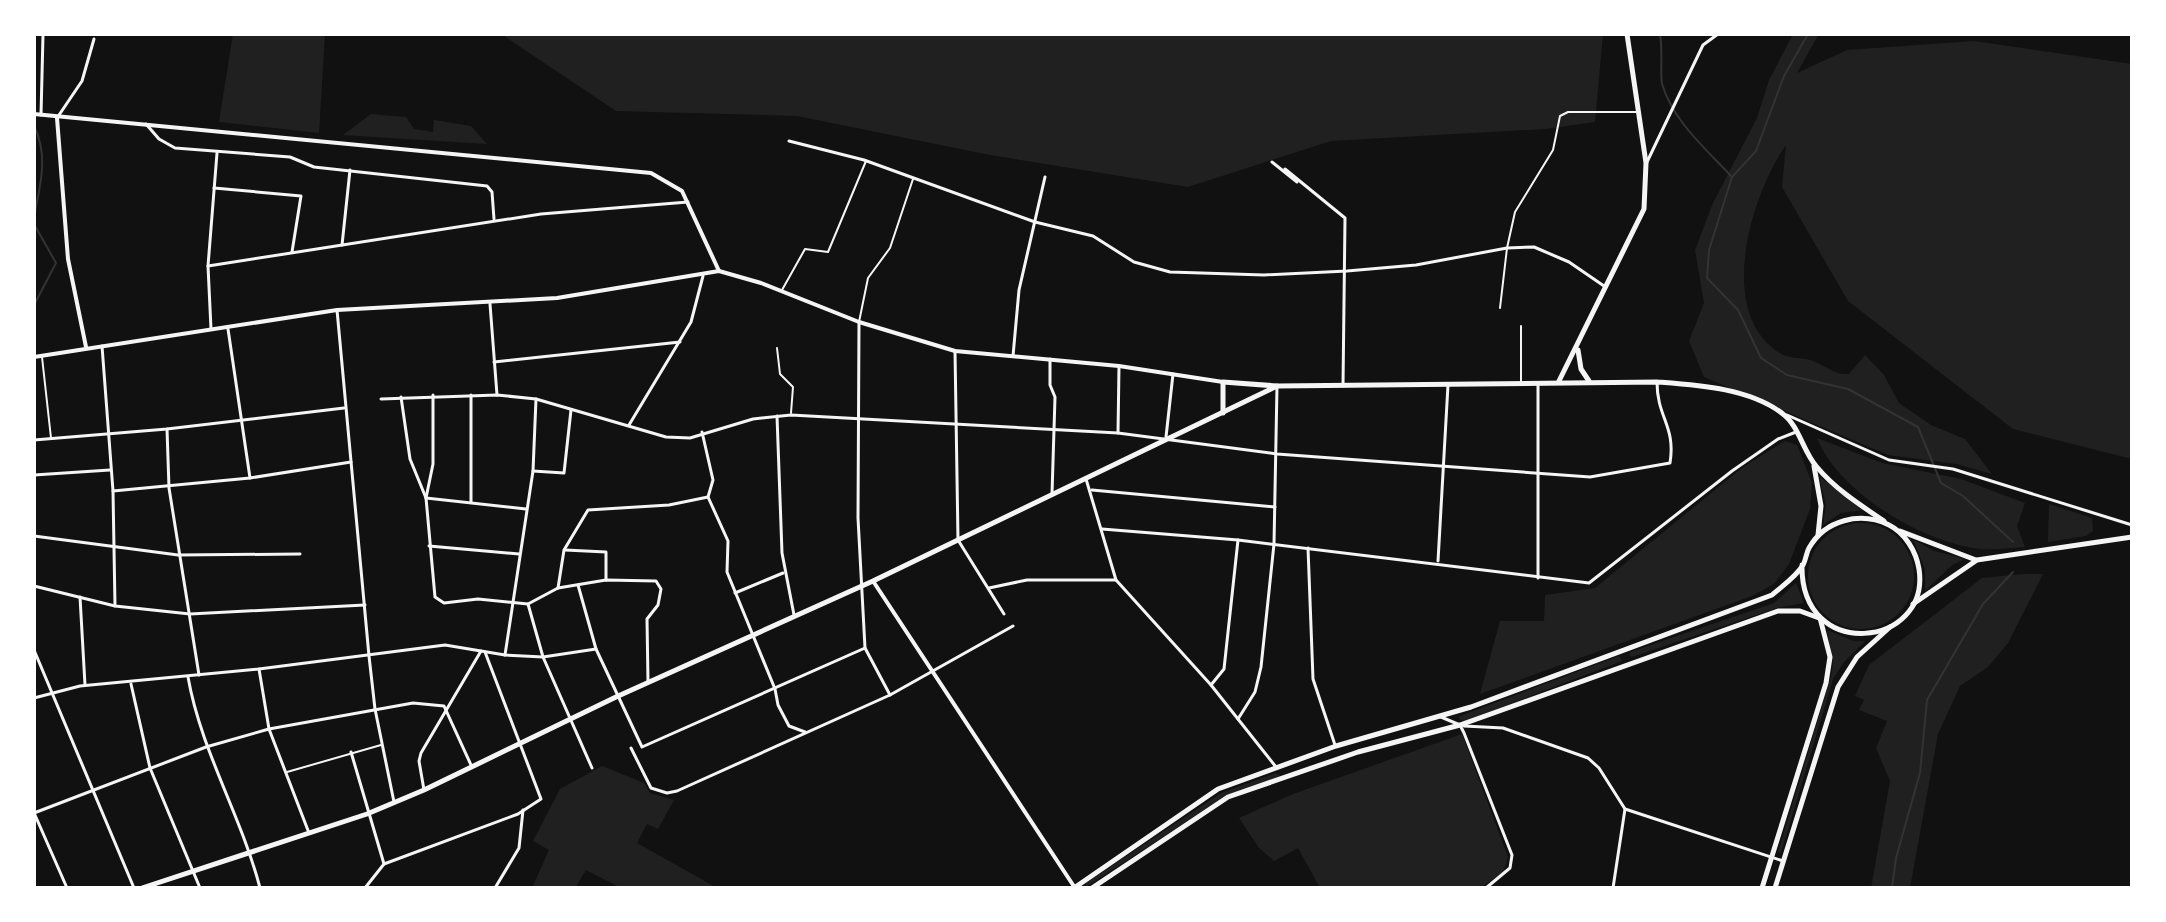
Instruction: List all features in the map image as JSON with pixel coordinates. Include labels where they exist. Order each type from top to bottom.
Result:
[{"type":"main road","points":[[1559,381],[1644,209],[1646,163],[1627,34]]},
{"type":"main road","points":[[1579,345],[1581,369],[1590,382]]},
{"type":"main road","points":[[1223,413],[1223,382],[1277,386],[1657,382],[1741,395],[1782,413],[1814,465],[1841,491],[1895,529],[1977,560]]},
{"type":"main road","points":[[142,888],[395,803],[648,682],[873,581],[1277,386]]},
{"type":"main road","points":[[1074,888],[1218,789],[1336,746],[1441,717],[1772,595],[1802,565],[1818,535],[1821,506],[1814,465]]},
{"type":"main road","points":[[1818,535],[1833,524],[1851,518],[1870,518],[1888,524]]},
{"type":"main road","points":[[1895,529],[1916,555],[1919,580],[1912,604]]},
{"type":"main road","points":[[1775,888],[1838,687],[1857,657],[1912,604],[1977,560],[2132,537]]},
{"type":"main road","points":[[1762,888],[1826,683],[1830,657],[1820,618],[1805,594],[1802,565]]},
{"type":"main road","points":[[1092,888],[1228,797],[1358,752],[1460,725],[1778,611],[1800,611],[1820,618],[1835,629],[1853,634],[1872,634],[1890,627]]},
{"type":"street","points":[[1646,163],[1703,45],[1718,34]]},
{"type":"street","points":[[41,115],[43,35]]},
{"type":"street","points":[[86,347],[64,232],[57,118],[82,81],[94,39]]},
{"type":"street","points":[[34,114],[622,168],[667,180],[689,202],[719,271]]},
{"type":"street","points":[[146,124],[159,139],[175,148],[290,157],[314,167],[487,186],[492,192],[494,221]]},
{"type":"street","points":[[789,141],[866,160],[1035,222],[1093,236],[1134,262],[1170,272],[1264,275],[1347,271],[1444,262],[1507,248],[1534,247],[1569,262],[1606,287]]},
{"type":"street","points":[[211,331],[208,266],[217,153]]},
{"type":"street","points":[[1272,162],[1345,218]]},
{"type":"street","points":[[1285,169],[1345,218],[1347,271],[1343,386]]},
{"type":"street","points":[[342,245],[350,170]]},
{"type":"street","points":[[1013,356],[1019,290],[1045,177]]},
{"type":"street","points":[[214,188],[301,196],[292,252]]},
{"type":"street","points":[[208,266],[494,221],[689,202]]},
{"type":"street","points":[[34,357],[337,310],[557,298],[719,271],[782,291],[859,322],[955,351],[1119,366],[1223,382]]},
{"type":"street","points":[[629,425],[695,313],[703,273]]},
{"type":"street","points":[[490,304],[497,395]]},
{"type":"street","points":[[337,310],[375,709],[395,803]]},
{"type":"street","points":[[859,322],[860,587],[865,648],[890,695]]},
{"type":"street","points":[[228,329],[250,478]]},
{"type":"street","points":[[494,362],[680,342]]},
{"type":"street","points":[[102,345],[112,469],[115,606]]},
{"type":"street","points":[[955,351],[958,540],[1004,614]]},
{"type":"street","points":[[1050,359],[1054,430],[1052,495]]},
{"type":"street","points":[[1118,433],[1119,366]]},
{"type":"street","points":[[1166,441],[1173,374]]},
{"type":"street","points":[[381,399],[497,395],[536,399],[666,437],[690,438],[702,432],[777,416],[857,417],[956,426],[1118,433],[1277,454],[1590,477],[1670,463],[1674,439],[1657,404],[1657,382]]},
{"type":"street","points":[[1538,383],[1538,578]]},
{"type":"street","points":[[1438,563],[1448,385]]},
{"type":"street","points":[[1238,719],[1255,692],[1261,667],[1274,544],[1277,386]]},
{"type":"street","points":[[433,395],[433,464],[426,498],[435,597],[444,603],[478,599],[528,604],[558,588],[606,580],[656,581],[661,589],[658,605],[646,624],[648,682]]},
{"type":"street","points":[[471,395],[471,502]]},
{"type":"street","points":[[401,397],[410,459],[426,498]]},
{"type":"street","points":[[505,655],[533,471],[536,399]]},
{"type":"street","points":[[34,440],[167,429],[345,408]]},
{"type":"street","points":[[533,471],[564,473],[571,408]]},
{"type":"street","points":[[1782,413],[1889,460],[1940,467],[2022,488],[2132,525]]},
{"type":"street","points":[[777,416],[784,573],[794,616]]},
{"type":"street","points":[[167,429],[169,488],[199,676]]},
{"type":"street","points":[[702,432],[713,480],[708,497],[728,541],[727,572],[750,636],[775,689],[778,705],[789,726],[805,732]]},
{"type":"street","points":[[1102,529],[1238,540],[1589,583],[1732,471],[1778,439],[1796,432]]},
{"type":"street","points":[[113,491],[169,488],[351,462]]},
{"type":"street","points":[[34,475],[112,469]]},
{"type":"street","points":[[1086,479],[1116,580],[1211,685],[1277,767]]},
{"type":"street","points":[[1091,489],[1275,507]]},
{"type":"street","points":[[558,588],[564,550],[584,514],[593,507],[669,505],[708,497]]},
{"type":"street","points":[[426,498],[527,509]]},
{"type":"street","points":[[34,536],[114,549],[178,555],[300,554]]},
{"type":"street","points":[[1211,685],[1224,669],[1238,540]]},
{"type":"street","points":[[429,546],[519,554]]},
{"type":"street","points":[[1308,548],[1313,679],[1336,746]]},
{"type":"street","points":[[564,550],[606,552],[606,580]]},
{"type":"street","points":[[735,593],[784,573]]},
{"type":"street","points":[[989,588],[1027,580],[1116,580]]},
{"type":"street","points":[[873,581],[1074,888]]},
{"type":"street","points":[[578,585],[596,649],[642,747],[865,648]]},
{"type":"street","points":[[34,586],[115,606],[190,614],[365,605]]},
{"type":"street","points":[[80,597],[85,685]]},
{"type":"street","points":[[528,604],[543,657],[568,721],[592,768]]},
{"type":"street","points":[[631,748],[651,788],[667,793],[890,695],[1013,626]]},
{"type":"street","points":[[34,698],[85,685],[199,676],[445,645],[505,655],[543,657],[596,649]]},
{"type":"street","points":[[34,650],[91,792],[134,888]]},
{"type":"street","points":[[424,790],[419,761],[445,708],[483,651]]},
{"type":"street","points":[[365,888],[384,864],[523,810],[541,799],[483,651]]},
{"type":"street","points":[[259,669],[269,729],[310,834]]},
{"type":"street","points":[[188,677],[206,747],[251,851],[260,888]]},
{"type":"street","points":[[131,683],[150,768],[200,888]]},
{"type":"street","points":[[67,888],[34,813],[206,747],[269,729],[413,703],[445,708]]},
{"type":"street","points":[[445,708],[472,768]]},
{"type":"street","points":[[1441,717],[1460,725],[1503,728],[1588,758],[1599,768],[1625,809],[1783,861]]},
{"type":"street","points":[[1460,725],[1512,855],[1510,868],[1486,888]]},
{"type":"street","points":[[351,752],[384,864]]},
{"type":"street","points":[[1613,888],[1625,809]]},
{"type":"street","points":[[495,888],[519,848],[523,810]]},
{"type":"lane","points":[[1500,308],[1515,212],[1553,150],[1560,116],[1568,112],[1638,112]]},
{"type":"lane","points":[[782,291],[805,249],[828,252],[866,160]]},
{"type":"lane","points":[[859,322],[868,278],[890,248],[913,179]]},
{"type":"lane","points":[[1521,326],[1521,382]]},
{"type":"lane","points":[[777,348],[780,374],[793,387],[791,415]]},
{"type":"lane","points":[[42,356],[51,439]]},
{"type":"lane","points":[[286,773],[382,745]]},
{"type":"shaded area","points":[[233,34],[325,34],[319,133],[219,122]]},
{"type":"shaded area","points":[[501,34],[1603,34],[1595,122],[1546,129],[1331,141],[1188,187],[990,155],[797,116],[616,111]]},
{"type":"shaded area","points":[[1793,34],[1819,34],[1797,73],[1847,50],[1974,41],[2132,64],[2132,459],[2013,429],[1848,301],[1782,187],[1786,145],[1761,193],[1746,253],[1744,283],[1749,311],[1760,335],[1783,355],[1810,360],[1838,373],[1849,374],[1865,355],[1884,375],[1899,403],[1931,425],[1965,439],[1992,474],[1956,464],[1888,455],[1704,377],[1689,341],[1704,303],[1695,250],[1713,203],[1757,118],[1769,80]]},
{"type":"shaded area","points":[[371,114],[406,117],[414,129],[433,132],[434,120],[471,126],[487,144],[343,135]]},
{"type":"shaded area","points":[[1817,438],[1882,463],[1961,479],[2025,503],[2017,526],[2025,547],[1981,549],[1958,545],[1909,526],[1863,496],[1844,478]]},
{"type":"shaded area","points":[[1785,441],[1797,445],[1812,483],[1810,509],[1789,564],[1774,584],[1752,596],[1480,694],[1500,621],[1544,621],[1545,595],[1595,588],[1743,467]]},
{"type":"shaded area","points":[[1819,476],[1862,510],[1841,513],[1823,525],[1826,505]]},
{"type":"shaded area","points":[[2049,504],[2092,518],[2093,531],[2086,536],[2048,542]]},
{"type":"shaded area","points":[[1861,523],[1881,527],[1898,539],[1910,556],[1914,576],[1910,596],[1898,613],[1881,625],[1861,629],[1841,625],[1824,613],[1812,596],[1808,576],[1812,556],[1824,539],[1841,527]]},
{"type":"shaded area","points":[[1913,539],[1934,551],[1965,559],[1952,565],[1925,591],[1925,569]]},
{"type":"shaded area","points":[[2043,574],[2008,643],[1988,667],[1960,686],[1938,734],[1910,888],[1871,888],[1890,781],[1876,748],[1887,721],[1859,710],[1864,700],[1855,696],[1869,665],[1982,578]]},
{"type":"shaded area","points":[[1796,583],[1804,603],[1777,608],[1632,657],[1629,655],[1630,652],[1774,603]]},
{"type":"shaded area","points":[[1827,630],[1853,641],[1865,641],[1844,662],[1833,679],[1781,853],[1778,852],[1831,677],[1833,663]]},
{"type":"shaded area","points":[[1619,656],[1622,661],[1465,721],[1459,719],[1460,716]]},
{"type":"shaded area","points":[[1462,734],[1508,857],[1503,873],[1480,888],[1320,888],[1298,848],[1274,861],[1259,848],[1239,818],[1293,794]]},
{"type":"shaded area","points":[[602,766],[644,783],[650,793],[674,800],[658,829],[647,824],[637,843],[717,888],[621,888],[586,870],[575,888],[532,888],[549,850],[533,841],[560,789]]},
{"type":"shaded area","points":[[1276,773],[1280,775],[1278,777],[1226,796],[1086,887],[1086,883],[1221,793]]},
{"type":"waterway","points":[[1660,34],[1661,80],[1667,97],[1691,134],[1731,176]]},
{"type":"waterway","points":[[1808,34],[1784,76],[1756,151],[1732,177],[1709,250],[1707,278],[1738,310],[1761,358],[1787,375],[1848,389],[1918,427],[1941,483],[1963,496],[2013,542]]},
{"type":"waterway","points":[[34,126],[42,160],[34,217]]},
{"type":"waterway","points":[[34,224],[56,263],[34,305]]},
{"type":"waterway","points":[[1892,888],[1896,858],[1920,773],[1927,700],[1983,604],[2013,572]]}]
